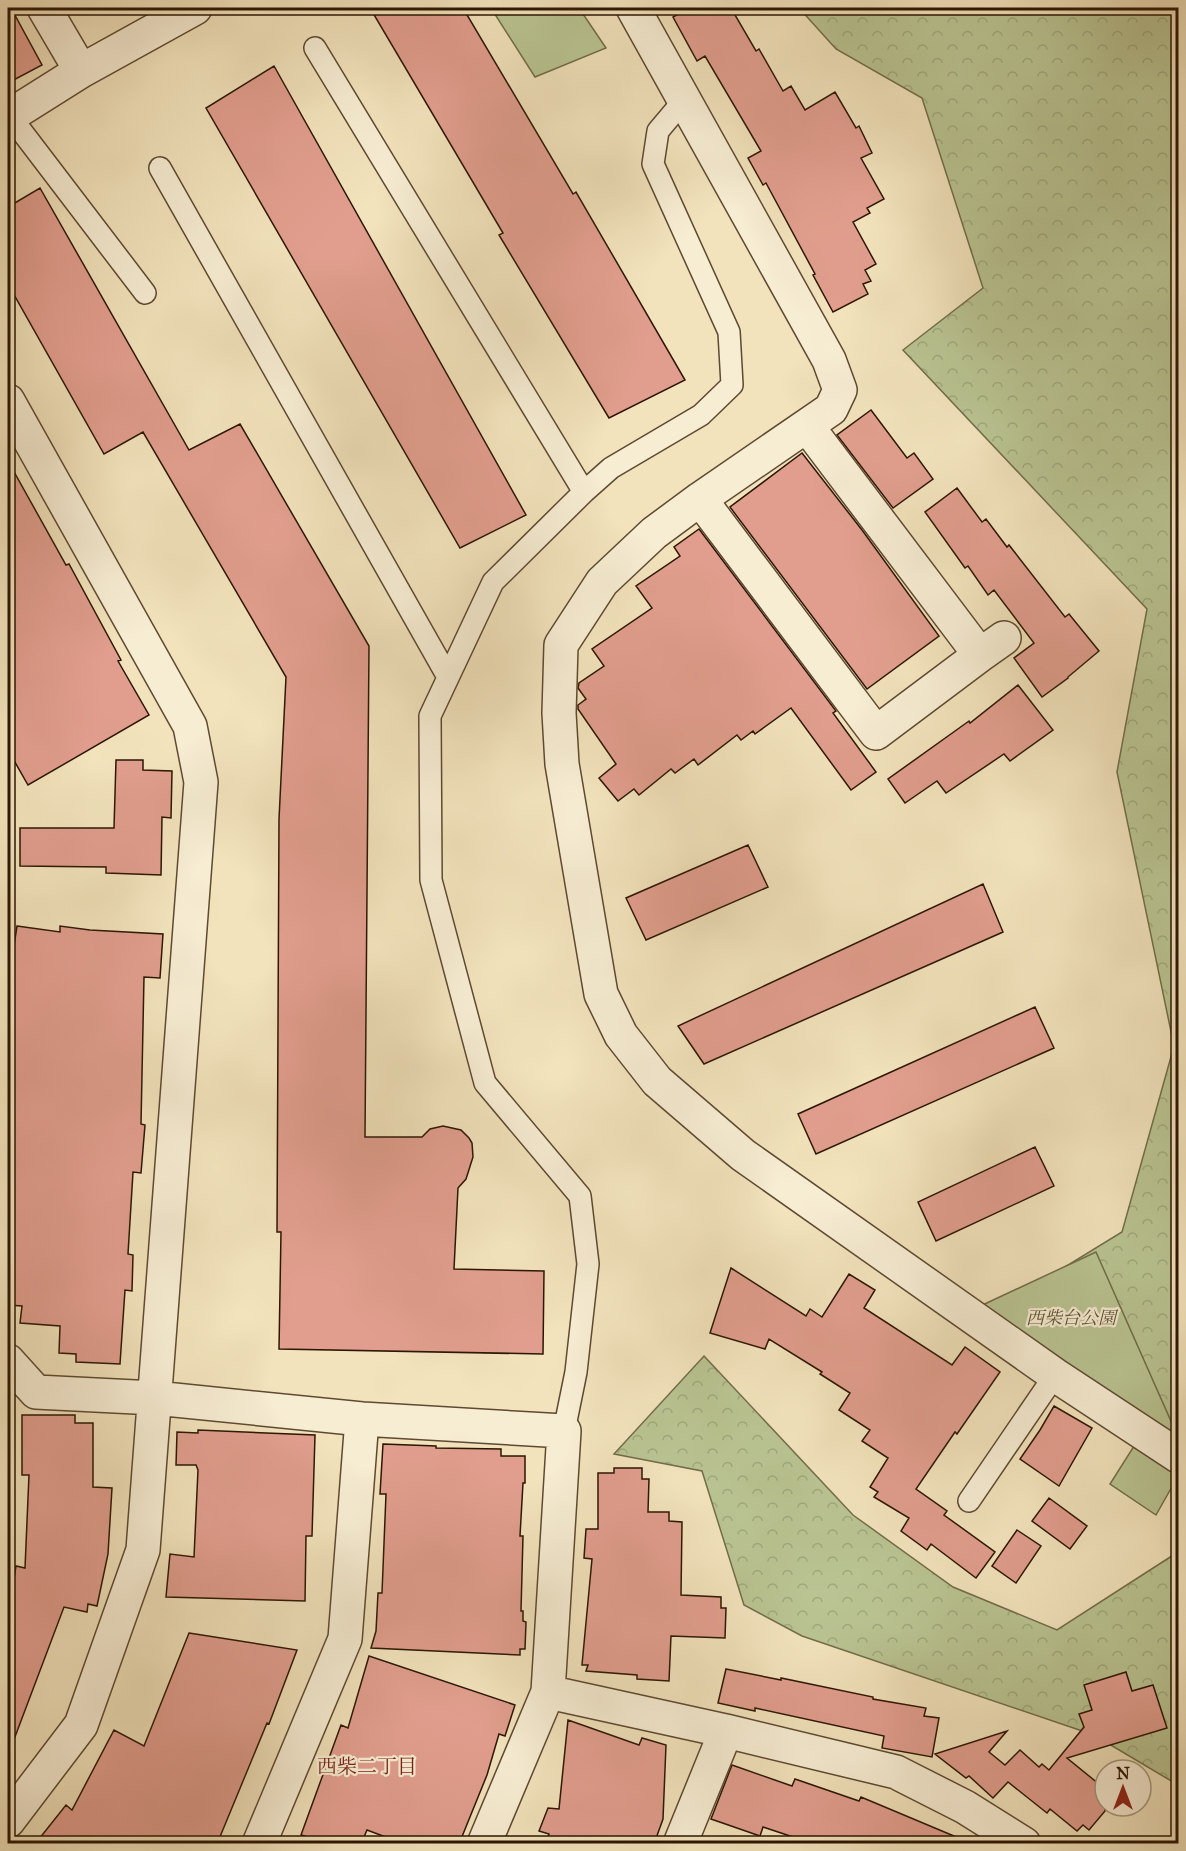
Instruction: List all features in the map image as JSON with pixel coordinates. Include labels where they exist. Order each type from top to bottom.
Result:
[{"type":"street","points":[[44,8],[81,71]]},
{"type":"street","points":[[9,116],[81,71],[195,8]]},
{"type":"street","points":[[633,8],[829,360],[840,390],[831,409],[654,533],[602,582],[561,645],[559,713],[562,764],[601,994],[621,1035],[657,1081],[743,1155],[1055,1375],[1179,1456]]},
{"type":"street","points":[[8,401],[190,726],[201,782],[144,1550],[81,1725],[8,1821]]},
{"type":"street","points":[[700,499],[876,733],[992,646],[807,426]]},
{"type":"street","points":[[8,1361],[36,1392],[155,1398],[362,1419],[564,1431],[548,1692],[484,1844]]},
{"type":"street","points":[[259,1844],[345,1639],[362,1419]]},
{"type":"street","points":[[548,1692],[726,1731],[896,1772],[965,1807],[1024,1844]]},
{"type":"street","points":[[680,1844],[726,1731]]},
{"type":"lane","points":[[315,48],[584,492]]},
{"type":"lane","points":[[564,1431],[576,1371],[588,1264],[580,1196],[485,1083],[431,880],[430,716],[493,582],[611,468],[701,415],[732,385],[729,332],[653,164],[658,131],[685,99]]},
{"type":"lane","points":[[9,116],[145,293]]},
{"type":"lane","points":[[160,168],[448,677]]},
{"type":"lane","points":[[969,1501],[1055,1375]]},
{"type":"green space","points":[[491,8],[579,8],[606,48],[535,77]]},
{"type":"green space","points":[[799,8],[1178,8],[1178,1437],[1006,1303],[1122,1232],[1174,1046],[1117,772],[1147,609],[903,350],[983,288],[922,98],[836,49]]},
{"type":"green space","name":"西柴台公園","points":[[1096,1252],[1178,1437],[1178,1476],[1156,1515],[1110,1484],[1143,1432],[974,1309]]},
{"type":"green space","points":[[704,1356],[853,1515],[953,1587],[1057,1630],[1178,1552],[1178,1785],[1153,1770],[1153,1758],[1133,1758],[1094,1735],[802,1636],[744,1605],[702,1471],[614,1454]]},
{"type":"building","points":[[8,8],[11,8],[42,65],[8,83]]},
{"type":"building","points":[[370,8],[463,8],[573,194],[576,192],[685,380],[609,418],[499,235],[503,233]]},
{"type":"building","points":[[689,8],[731,8],[756,51],[759,49],[783,91],[791,86],[805,110],[835,92],[856,128],[859,126],[872,153],[861,158],[884,199],[867,208],[870,213],[853,222],[876,264],[865,270],[871,281],[863,284],[868,294],[833,312],[766,183],[763,185],[748,158],[761,151],[705,56],[697,61],[673,17]]},
{"type":"building","points":[[274,66],[526,515],[460,548],[206,108]]},
{"type":"building","points":[[40,188],[189,450],[240,424],[369,646],[365,1137],[422,1137],[430,1129],[443,1126],[461,1130],[469,1138],[472,1143],[473,1157],[466,1179],[458,1188],[454,1269],[544,1271],[543,1354],[279,1349],[281,1232],[277,1232],[279,819],[286,677],[143,432],[104,454],[8,284],[8,207]]},
{"type":"building","points":[[871,410],[907,458],[914,453],[933,479],[893,508],[837,435]]},
{"type":"building","points":[[802,453],[862,530],[939,636],[867,689],[730,507]]},
{"type":"building","points":[[8,461],[66,565],[69,564],[121,660],[118,661],[149,715],[28,785],[8,750]]},
{"type":"building","points":[[957,488],[982,522],[986,519],[1065,617],[1069,614],[1099,651],[1042,697],[1014,658],[1034,643],[994,590],[988,595],[968,566],[965,568],[925,512]]},
{"type":"building","points":[[699,529],[836,711],[833,713],[876,772],[851,790],[791,708],[755,734],[753,731],[741,740],[737,735],[698,765],[694,759],[675,773],[671,769],[639,795],[634,789],[618,801],[599,778],[616,764],[578,709],[578,705],[586,699],[578,688],[579,683],[604,666],[592,649],[652,608],[636,586],[680,556],[674,547]]},
{"type":"building","points":[[1018,685],[1053,730],[1010,761],[1004,754],[946,793],[937,781],[905,803],[888,779],[969,721],[970,723]]},
{"type":"building","points":[[116,760],[143,760],[143,770],[172,771],[171,818],[162,817],[161,875],[106,873],[106,867],[20,866],[20,828],[114,828]]},
{"type":"building","points":[[748,845],[768,887],[646,940],[626,898]]},
{"type":"building","points":[[983,884],[1003,932],[704,1064],[678,1026]]},
{"type":"building","points":[[17,926],[60,932],[60,926],[163,934],[160,978],[144,977],[141,1124],[145,1125],[141,1173],[133,1172],[128,1254],[133,1255],[132,1291],[125,1290],[120,1364],[76,1362],[76,1354],[59,1353],[60,1326],[20,1323],[22,1306],[8,1305],[8,986]]},
{"type":"building","points":[[1035,1007],[1054,1048],[816,1154],[798,1114]]},
{"type":"building","points":[[1035,1147],[1054,1186],[936,1241],[918,1202]]},
{"type":"building","points":[[731,1268],[806,1316],[810,1309],[822,1317],[849,1274],[875,1290],[864,1308],[952,1365],[965,1347],[1000,1372],[916,1489],[947,1511],[944,1515],[995,1552],[976,1578],[931,1544],[927,1550],[901,1531],[909,1518],[874,1497],[878,1492],[870,1487],[888,1458],[862,1441],[870,1430],[839,1410],[850,1393],[820,1374],[822,1372],[769,1339],[765,1349],[710,1333]]},
{"type":"building","points":[[1054,1406],[1092,1428],[1059,1486],[1020,1459]]},
{"type":"building","points":[[22,1415],[75,1415],[75,1423],[93,1423],[93,1487],[112,1488],[108,1554],[97,1606],[88,1604],[87,1612],[64,1607],[10,1750],[8,1750],[8,1618],[16,1566],[25,1568],[29,1475],[22,1475]]},
{"type":"building","points":[[198,1430],[315,1435],[312,1536],[306,1536],[305,1601],[166,1597],[170,1554],[194,1557],[198,1470],[196,1465],[176,1465],[177,1432],[198,1433]]},
{"type":"building","points":[[383,1444],[501,1449],[501,1456],[525,1456],[520,1536],[523,1536],[521,1611],[523,1611],[523,1621],[526,1622],[525,1649],[520,1649],[520,1655],[371,1648],[376,1631],[378,1593],[382,1593],[386,1494],[380,1494]]},
{"type":"building","points":[[614,1468],[642,1468],[642,1479],[649,1479],[648,1512],[669,1512],[669,1521],[682,1522],[681,1595],[721,1597],[721,1608],[726,1608],[725,1638],[671,1636],[669,1681],[637,1679],[637,1675],[586,1671],[588,1665],[582,1665],[592,1559],[584,1558],[586,1529],[598,1529],[598,1473],[614,1473]]},
{"type":"building","points":[[1049,1498],[1087,1526],[1070,1549],[1032,1521]]},
{"type":"building","points":[[1017,1530],[1041,1546],[1016,1583],[992,1566]]},
{"type":"building","points":[[189,1633],[297,1650],[269,1724],[267,1723],[217,1844],[35,1844],[66,1805],[72,1810],[114,1730],[144,1746]]},
{"type":"building","points":[[369,1656],[515,1705],[505,1736],[499,1734],[487,1775],[459,1844],[404,1844],[367,1830],[361,1844],[302,1844],[305,1836],[301,1835],[341,1725],[348,1728]]},
{"type":"building","points":[[726,1669],[926,1708],[924,1716],[939,1718],[932,1757],[882,1748],[884,1736],[755,1708],[755,1711],[718,1703]]},
{"type":"building","points":[[1126,1672],[1132,1691],[1153,1685],[1167,1728],[1067,1758],[1093,1779],[1093,1818],[1099,1818],[1089,1830],[1083,1825],[1077,1831],[1050,1809],[1047,1813],[1008,1782],[993,1798],[969,1776],[966,1778],[935,1754],[1007,1731],[989,1752],[1005,1765],[1020,1750],[1039,1767],[1042,1764],[1049,1770],[1084,1727],[1079,1714],[1092,1710],[1084,1685]]},
{"type":"building","points":[[568,1720],[639,1745],[642,1738],[666,1745],[663,1819],[654,1844],[546,1844],[549,1834],[539,1831],[548,1808],[559,1809]]},
{"type":"building","points":[[732,1765],[792,1786],[795,1779],[859,1801],[861,1797],[973,1844],[814,1844],[763,1827],[760,1836],[711,1819]]},
{"type":"district","name":"西柴二丁目","points":[[367,1766]]}]
